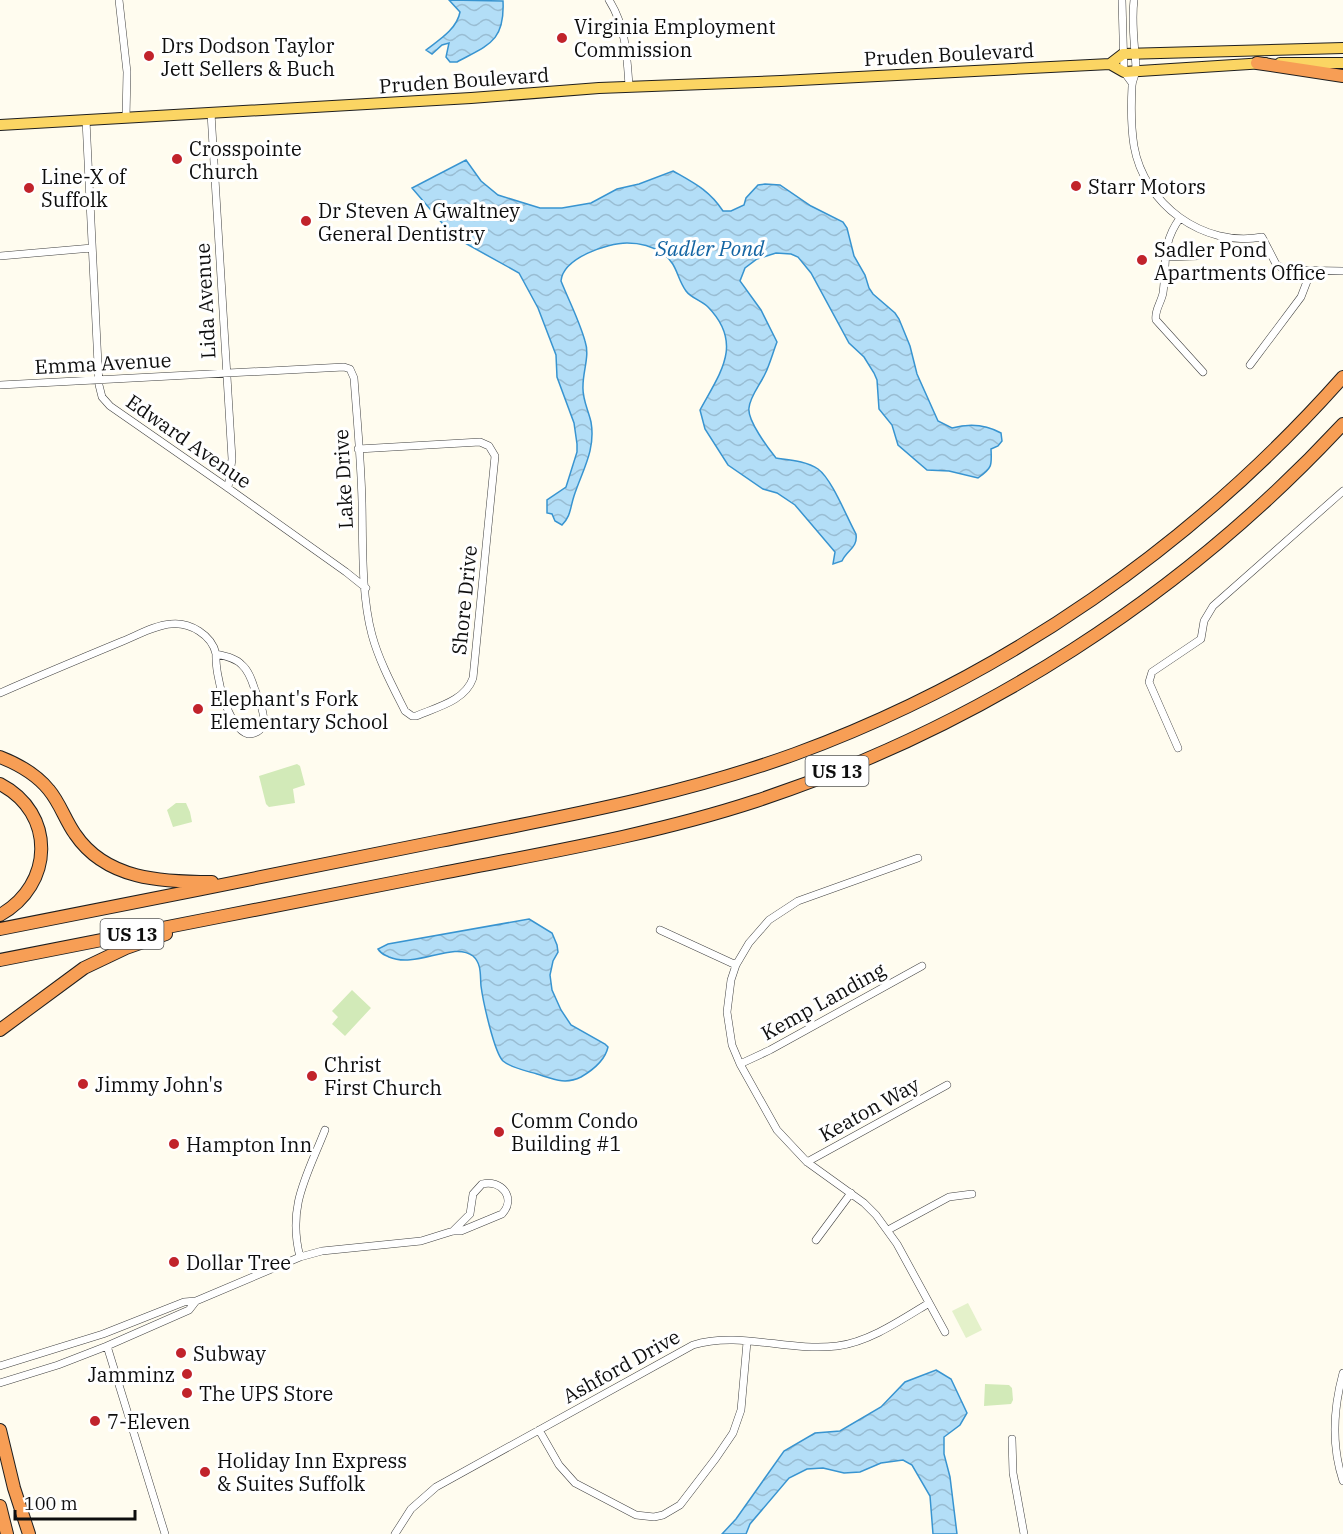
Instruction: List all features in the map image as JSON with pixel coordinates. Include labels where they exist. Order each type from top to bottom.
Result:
[{"type":"highway","points":[[1257,63],[1343,76]]},
{"type":"highway","points":[[1265,458],[1343,366]]},
{"type":"highway","name":"US 13","points":[[0,929],[670,794],[756,768],[849,733],[966,677],[1069,615],[1133,570],[1180,533],[1265,458],[1343,376]]},
{"type":"highway","name":"US 13","points":[[0,960],[617,839],[758,800],[812,781],[896,747],[994,698],[1134,610],[1226,538],[1343,426]]},
{"type":"highway","points":[[0,757],[28,771],[49,790],[76,836],[109,865],[125,873],[152,879],[237,882]]},
{"type":"highway","points":[[0,784],[14,792],[31,812],[39,831],[41,848],[40,862],[33,884],[19,903],[0,915]]},
{"type":"highway","points":[[0,1030],[68,978],[104,957],[148,940],[207,926],[263,908]]},
{"type":"highway","points":[[0,1430],[29,1534]]},
{"type":"highway","points":[[0,1506],[7,1534]]},
{"type":"main road","points":[[1110,64],[1129,54],[1343,48]]},
{"type":"main road","points":[[1110,64],[1124,72],[1257,63],[1343,63]]},
{"type":"main road","name":"Pruden Boulevard","points":[[0,125],[458,99],[629,86],[781,81],[1110,64]]},
{"type":"street","points":[[119,0],[127,72],[126,118]]},
{"type":"street","points":[[609,0],[621,21],[629,86]]},
{"type":"street","points":[[1122,0],[1129,54],[1136,71],[1132,84],[1134,145],[1138,162],[1150,187],[1164,204],[1192,226],[1219,236],[1262,237],[1280,268],[1343,271]]},
{"type":"street","points":[[1132,84],[1124,72],[1129,54],[1134,0]]},
{"type":"street","name":"Lida Avenue","points":[[210,113],[232,459],[228,488]]},
{"type":"street","name":"Edward Avenue","points":[[86,120],[99,379],[102,397],[110,406],[366,588]]},
{"type":"street","points":[[1180,218],[1169,235],[1163,294],[1156,311],[1156,320],[1203,372]]},
{"type":"street","points":[[0,255],[92,248]]},
{"type":"street","points":[[1165,257],[1198,256]]},
{"type":"street","points":[[1250,365],[1301,297],[1311,271]]},
{"type":"street","name":"Emma Avenue","points":[[0,385],[344,367],[350,369]]},
{"type":"street","name":"Lake Drive","points":[[350,369],[354,378],[366,588]]},
{"type":"street","name":"Shore Drive","points":[[358,449],[471,442],[486,444],[493,451],[495,456],[494,478],[473,678],[462,695],[416,716],[405,711],[373,638],[369,623],[366,588]]},
{"type":"street","points":[[1178,748],[1149,682],[1152,672],[1201,639],[1204,621],[1213,606],[1343,491]]},
{"type":"street","points":[[0,693],[115,645],[172,624],[182,624],[199,631],[211,642],[216,654],[217,679],[237,726],[248,734],[257,732],[262,727],[265,716],[247,670],[239,662],[216,654]]},
{"type":"street","points":[[918,858],[784,909],[758,931],[748,943],[731,980],[727,1012],[732,1045],[740,1064],[777,1130],[807,1162],[851,1193],[876,1215],[888,1230],[945,1332]]},
{"type":"street","points":[[660,930],[736,965]]},
{"type":"street","name":"Kemp Landing","points":[[740,1064],[770,1050],[922,966]]},
{"type":"street","name":"Keaton Way","points":[[807,1162],[947,1085]]},
{"type":"street","points":[[300,1257],[295,1224],[296,1203],[325,1130]]},
{"type":"street","points":[[0,1366],[103,1334],[184,1302],[196,1301],[300,1257],[321,1251],[421,1241],[453,1231],[461,1231],[502,1214],[508,1205],[508,1197],[504,1188],[494,1183],[482,1184],[474,1194],[470,1214],[453,1231]]},
{"type":"street","points":[[816,1240],[851,1193]]},
{"type":"street","points":[[888,1230],[949,1197],[972,1194]]},
{"type":"street","points":[[0,1383],[28,1376],[107,1346],[189,1310],[196,1301]]},
{"type":"street","name":"Ashford Drive","points":[[395,1534],[411,1509],[429,1492],[693,1345],[716,1340],[812,1347],[839,1346],[854,1343],[876,1333],[929,1303]]},
{"type":"street","points":[[539,1430],[559,1465],[575,1483],[636,1515],[645,1517],[663,1515],[680,1505],[733,1433],[741,1410],[747,1342]]},
{"type":"street","points":[[107,1346],[165,1534]]},
{"type":"street","points":[[1343,1373],[1334,1424],[1337,1457],[1343,1481]]},
{"type":"street","points":[[1012,1439],[1013,1473],[1024,1534]]},
{"type":"green space","points":[[297,764],[300,766],[305,785],[293,789],[295,803],[269,807],[266,804],[259,776]]},
{"type":"green space","points":[[176,803],[186,803],[192,822],[173,827],[167,810]]},
{"type":"green space","points":[[352,990],[371,1008],[345,1036],[332,1024],[338,1017],[332,1011]]},
{"type":"green space","points":[[968,1303],[982,1330],[966,1338],[952,1311]]},
{"type":"green space","points":[[985,1384],[1009,1385],[1012,1388],[1011,1404],[984,1406]]},
{"type":"water","points":[[449,0],[503,1],[501,25],[492,41],[457,62],[450,62],[446,57],[449,43],[442,45],[432,54],[426,50],[447,34],[458,18],[460,12]]},
{"type":"water","name":"Sadler Pond","points":[[466,160],[481,181],[498,195],[540,208],[562,208],[591,203],[617,189],[639,184],[673,171],[707,192],[723,211],[731,211],[744,205],[746,198],[758,185],[780,185],[811,206],[843,222],[847,228],[854,256],[865,275],[869,288],[899,319],[910,346],[917,374],[938,421],[952,428],[977,425],[1001,433],[1002,441],[991,449],[989,469],[978,478],[949,471],[927,470],[898,445],[892,425],[879,409],[877,380],[874,373],[864,357],[849,343],[811,273],[798,257],[791,254],[776,253],[757,259],[745,268],[740,281],[761,310],[777,342],[767,370],[751,399],[749,413],[759,434],[776,458],[813,466],[823,474],[834,490],[856,534],[856,539],[854,546],[842,561],[833,564],[835,552],[795,505],[777,493],[763,489],[728,465],[705,429],[700,410],[721,371],[727,346],[719,321],[708,307],[686,291],[667,257],[654,248],[627,243],[587,253],[569,265],[561,281],[580,326],[586,347],[583,391],[591,422],[592,442],[569,515],[562,525],[555,521],[552,514],[547,513],[547,500],[566,487],[577,452],[577,444],[574,423],[557,377],[556,355],[538,308],[519,273],[454,237],[412,188]]},
{"type":"water","points":[[529,919],[552,933],[557,945],[558,952],[550,975],[552,990],[561,1010],[571,1025],[608,1047],[598,1065],[581,1077],[570,1081],[554,1079],[503,1061],[486,1014],[479,966],[473,956],[465,952],[455,952],[400,960],[389,957],[378,949],[388,944]]},
{"type":"water","points":[[936,1370],[951,1379],[967,1413],[960,1425],[944,1437],[944,1454],[950,1477],[957,1534],[933,1534],[930,1496],[912,1465],[903,1460],[881,1463],[860,1472],[844,1473],[823,1468],[807,1469],[789,1478],[750,1524],[746,1534],[722,1534],[736,1519],[784,1451],[815,1433],[840,1431],[881,1407],[905,1382]]},
{"type":"place","name":"Virginia Employment Commission","points":[[562,38]]},
{"type":"place","name":"Drs Dodson Taylor Jett Sellers & Buch","points":[[149,56]]},
{"type":"place","name":"Crosspointe Church","points":[[177,159]]},
{"type":"place","name":"Starr Motors","points":[[1076,186]]},
{"type":"place","name":"Line-X of Suffolk","points":[[29,188]]},
{"type":"place","name":"Dr Steven A Gwaltney General Dentistry","points":[[306,221]]},
{"type":"place","name":"Sadler Pond Apartments Office","points":[[1142,260]]},
{"type":"place","name":"Elephant's Fork Elementary School","points":[[198,709]]},
{"type":"place","name":"Christ First Church","points":[[312,1076]]},
{"type":"place","name":"Jimmy John's","points":[[83,1084]]},
{"type":"place","name":"Comm Condo Building #1","points":[[499,1132]]},
{"type":"place","name":"Hampton Inn","points":[[174,1144]]},
{"type":"place","name":"Dollar Tree","points":[[174,1262]]},
{"type":"place","name":"Subway","points":[[181,1353]]},
{"type":"place","name":"Jamminz","points":[[187,1374]]},
{"type":"place","name":"The UPS Store","points":[[187,1393]]},
{"type":"place","name":"7-Eleven","points":[[95,1421]]},
{"type":"place","name":"Holiday Inn Express & Suites Suffolk","points":[[205,1472]]}]
